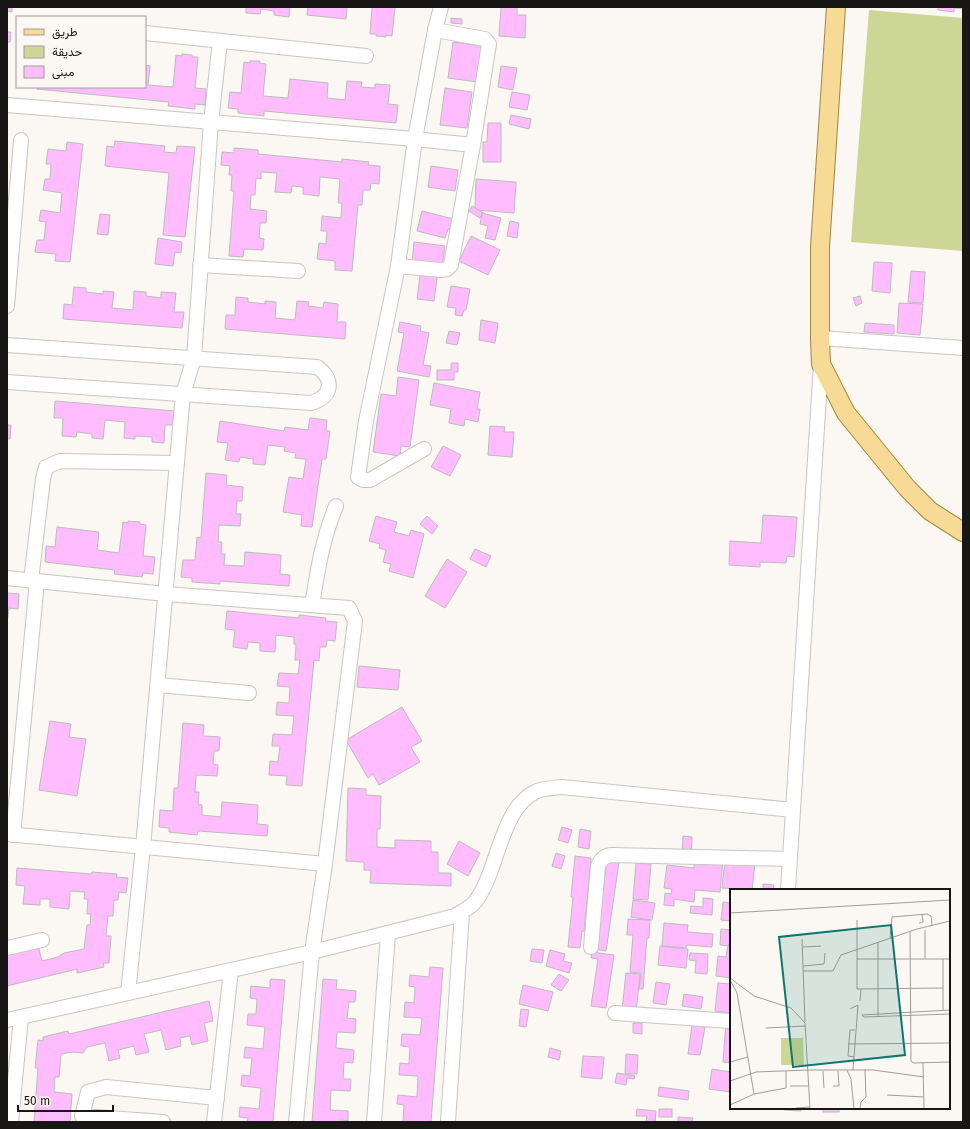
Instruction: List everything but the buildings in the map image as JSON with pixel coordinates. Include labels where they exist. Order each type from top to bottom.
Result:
[{"type":"main road","points":[[836,7],[820,246],[821,364],[846,413],[907,488],[930,511],[963,532]]},
{"type":"street","points":[[424,449],[370,480],[363,480],[358,477],[366,421],[398,266],[415,139],[435,30],[441,7]]},
{"type":"street","points":[[398,266],[441,270],[447,269],[451,265],[473,145],[489,44],[485,39],[435,30]]},
{"type":"street","points":[[146,33],[366,56]]},
{"type":"street","points":[[128,993],[158,685],[183,394],[194,358],[211,122],[220,41]]},
{"type":"street","points":[[7,105],[473,145]]},
{"type":"street","points":[[7,306],[21,140]]},
{"type":"street","points":[[200,265],[298,271]]},
{"type":"street","points":[[820,338],[963,348]]},
{"type":"street","points":[[7,345],[317,367],[324,372],[328,379],[329,388],[319,401],[311,403],[7,382]]},
{"type":"street","points":[[788,889],[821,364]]},
{"type":"street","points":[[177,463],[60,462],[46,467],[43,479],[10,834],[325,864]]},
{"type":"street","points":[[312,605],[321,550],[328,524],[336,506]]},
{"type":"street","points":[[7,578],[166,594],[349,608],[355,621],[325,864],[312,952],[296,1122]]},
{"type":"street","points":[[158,685],[249,693]]},
{"type":"street","points":[[7,1020],[312,952],[455,916],[474,903],[484,885],[510,819],[521,801],[536,791],[562,787],[793,810]]},
{"type":"street","points":[[591,947],[598,866],[605,856],[790,859]]},
{"type":"street","points":[[448,1122],[462,912]]},
{"type":"street","points":[[374,1122],[388,934]]},
{"type":"street","points":[[7,948],[42,940]]},
{"type":"street","points":[[214,1122],[231,970]]},
{"type":"street","points":[[615,1013],[730,1021]]},
{"type":"street","points":[[11,1122],[12,1058],[21,1017]]},
{"type":"street","points":[[163,1122],[82,1119],[88,1092],[106,1087],[216,1098]]},
{"type":"green space","points":[[869,10],[963,18],[963,251],[851,242]]}]
